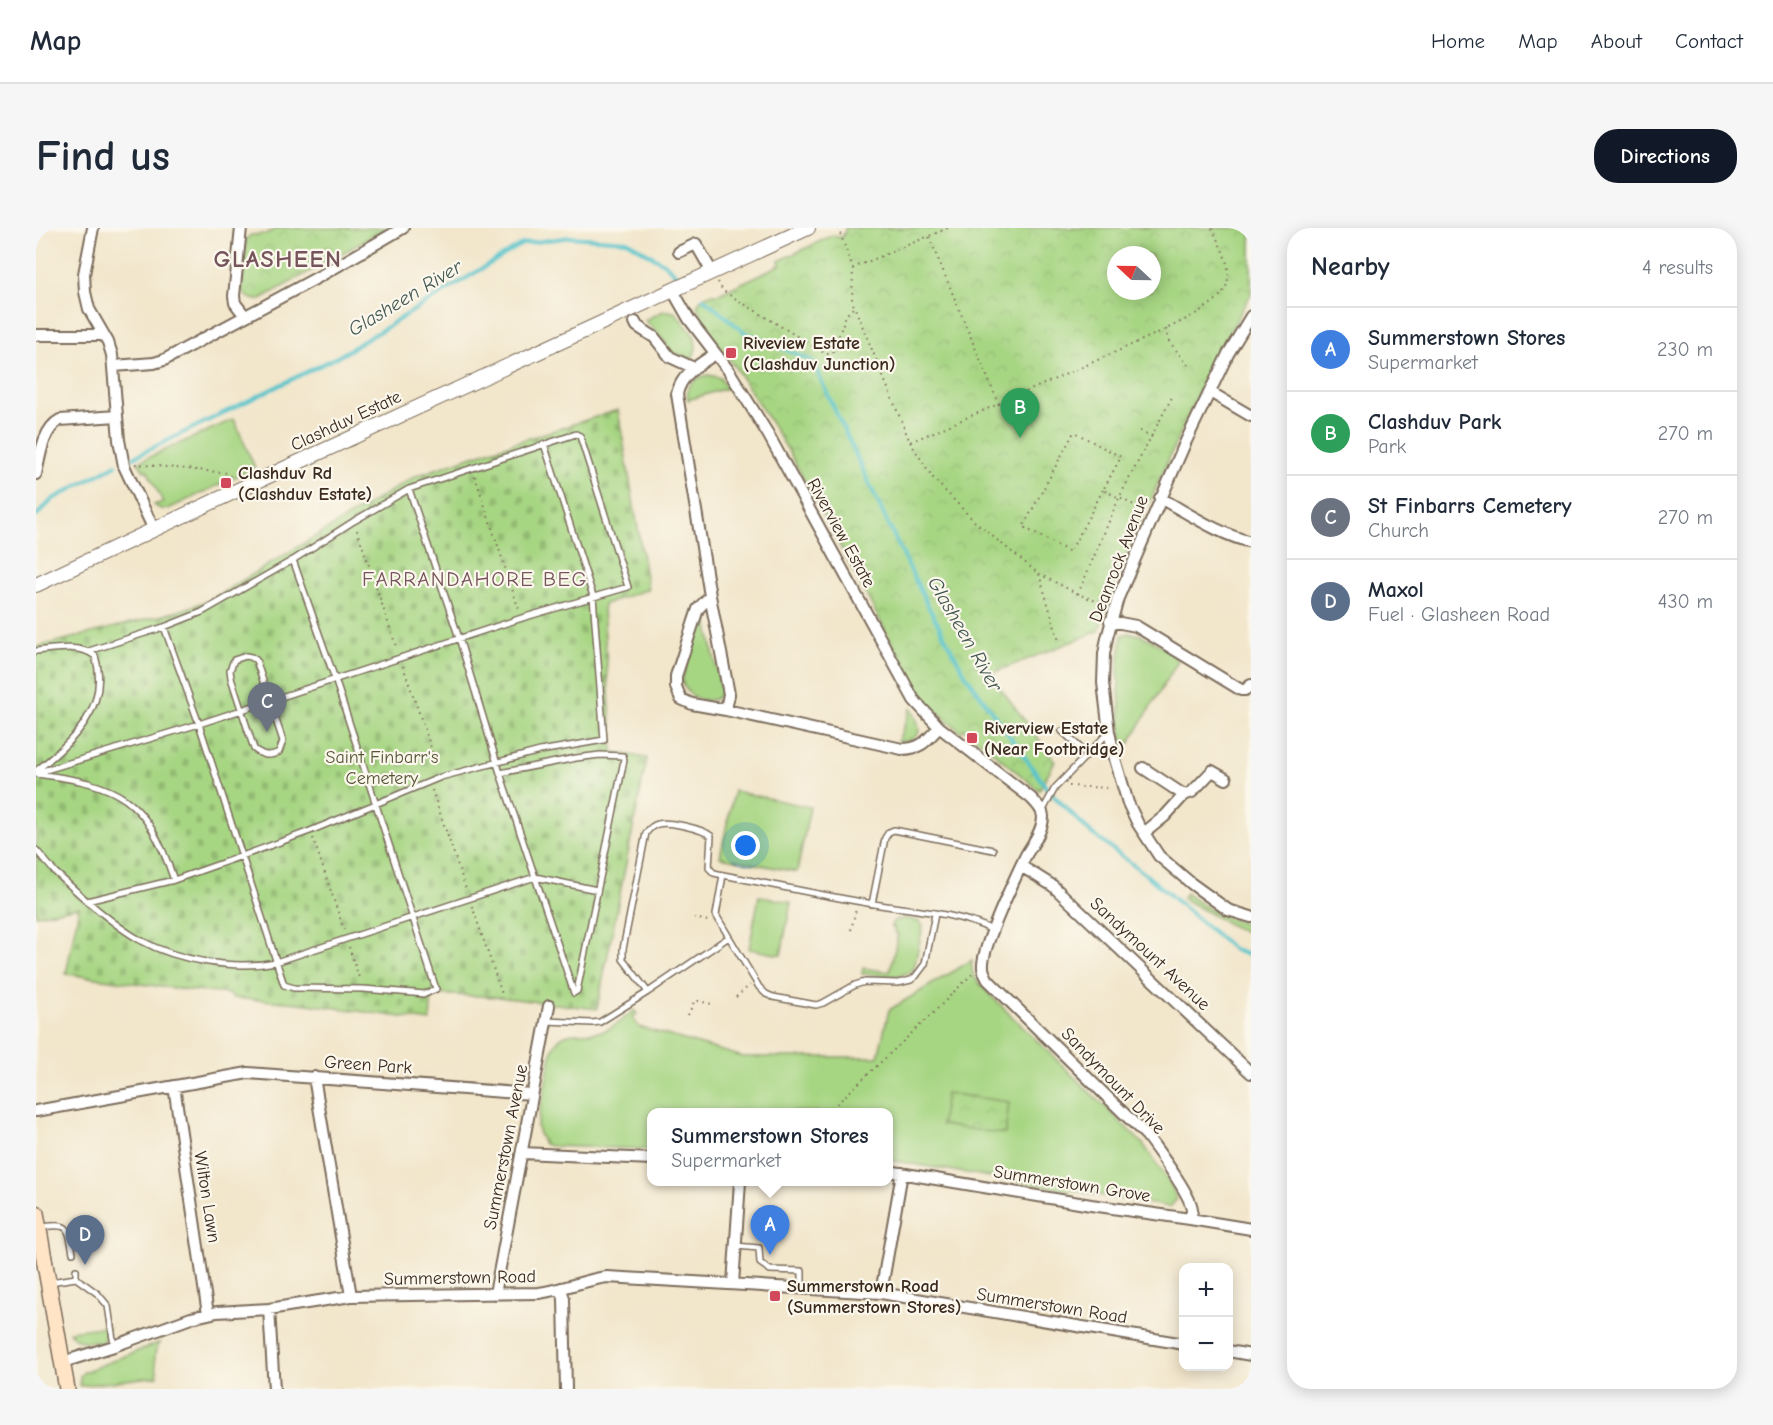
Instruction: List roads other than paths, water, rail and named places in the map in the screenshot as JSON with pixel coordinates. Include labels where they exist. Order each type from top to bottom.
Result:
[{"type":"main road","points":[[37,1220],[44,1273],[67,1389]]},
{"type":"street","points":[[93,228],[84,283],[89,309],[110,347],[114,366],[122,459],[154,530]]},
{"type":"street","points":[[241,228],[234,296],[235,303],[245,316]]},
{"type":"street","points":[[114,366],[164,360],[403,228]]},
{"type":"street","name":"Clashduv Estate","points":[[36,585],[808,228]]},
{"type":"street","points":[[679,252],[696,244],[712,272]]},
{"type":"street","name":"Riverview Estate","points":[[681,287],[689,319],[729,371],[768,434],[914,700],[939,727],[1031,798],[1042,812]]},
{"type":"street","name":"Deanrock Avenue","points":[[1250,914],[1228,910],[1159,856],[1132,814],[1123,789],[1109,732],[1103,675],[1110,621],[1118,598],[1160,498],[1228,354],[1251,316]]},
{"type":"street","points":[[635,322],[637,326],[654,337],[670,357],[694,368]]},
{"type":"street","points":[[36,335],[104,334]]},
{"type":"street","points":[[715,354],[694,368],[678,386],[677,394],[710,596],[729,693],[726,710]]},
{"type":"street","points":[[1210,392],[1251,416]]},
{"type":"street","points":[[38,478],[48,430],[54,423],[60,420],[117,416]]},
{"type":"street","points":[[1160,498],[1232,536],[1251,542]]},
{"type":"street","points":[[710,596],[698,609],[676,676],[676,687],[681,699],[692,704],[902,748],[917,748],[939,727]]},
{"type":"street","points":[[1110,621],[1136,626],[1241,690],[1251,685]]},
{"type":"street","points":[[1143,768],[1184,795]]},
{"type":"street","points":[[1144,833],[1165,816],[1184,795],[1192,792],[1212,771],[1227,779]]},
{"type":"street","points":[[993,930],[1040,828],[1042,812]]},
{"type":"street","name":"Sandymount Avenue","points":[[1021,866],[1053,886],[1251,1073]]},
{"type":"street","name":"Sandymount Drive","points":[[993,930],[982,966],[988,980],[1147,1136],[1188,1199],[1192,1209],[1190,1219]]},
{"type":"street","name":"Summerstown Avenue","points":[[495,1294],[549,1006]]},
{"type":"street","points":[[36,1111],[246,1073],[314,1077]]},
{"type":"street","name":"Green Park","points":[[351,1296],[314,1077],[532,1095]]},
{"type":"street","name":"Wilton Lawn","points":[[174,1086],[208,1314]]},
{"type":"street","points":[[522,1152],[647,1159]]},
{"type":"street","name":"Summerstown Grove","points":[[893,1172],[1251,1229]]},
{"type":"street","points":[[881,1293],[902,1173]]},
{"type":"street","points":[[733,1284],[740,1186]]},
{"type":"street","name":"Summerstown Road","points":[[63,1362],[208,1314],[269,1309],[351,1296],[539,1293],[607,1277],[881,1293],[1179,1343]]},
{"type":"street","points":[[561,1288],[564,1299],[566,1389]]},
{"type":"street","points":[[269,1309],[274,1389]]},
{"type":"street","points":[[1233,1352],[1251,1355]]},
{"type":"lane","points":[[36,773],[199,724],[522,618],[593,596],[628,588],[580,436],[576,434],[409,489],[294,560],[202,612],[89,651]]},
{"type":"lane","points":[[87,901],[174,880],[310,831],[429,781],[540,751],[604,741],[593,596],[544,444]]},
{"type":"lane","points":[[409,489],[459,638],[496,762],[574,993],[577,991],[624,760],[622,756],[600,755],[500,773]]},
{"type":"lane","points":[[164,627],[199,724],[284,985],[294,988],[425,994],[436,989],[294,560]]},
{"type":"lane","points":[[36,651],[59,649],[89,651],[95,656],[99,675],[96,697],[88,717],[70,741],[36,773]]},
{"type":"lane","points":[[240,657],[251,657],[256,660],[269,700],[283,741],[279,752],[265,756],[254,749],[230,670],[234,660],[240,657]]},
{"type":"lane","points":[[1062,731],[1087,754]]},
{"type":"lane","points":[[1042,812],[1055,788],[1109,732]]},
{"type":"lane","points":[[36,773],[107,788],[130,802],[145,817],[160,842],[174,880]]},
{"type":"lane","points":[[648,992],[623,959],[623,949],[646,833],[648,829],[657,824],[678,825],[711,836],[709,868],[714,873],[936,914],[980,924],[993,930]]},
{"type":"lane","points":[[872,904],[885,838],[889,832],[894,830],[993,850]]},
{"type":"lane","points":[[36,850],[55,872],[87,901],[117,926],[139,940],[163,951],[184,957],[235,964],[258,965],[276,962],[535,877],[597,891]]},
{"type":"lane","points":[[723,875],[716,915],[759,987],[773,997],[816,1005],[865,982],[898,983],[911,980],[921,972],[925,964],[936,914]]},
{"type":"lane","points":[[546,1021],[600,1022],[729,937]]},
{"type":"lane","points":[[37,1220],[66,1227],[70,1234],[73,1253]]},
{"type":"lane","points":[[736,1246],[759,1248],[760,1263],[770,1270],[802,1271],[802,1288]]},
{"type":"lane","points":[[76,1270],[76,1278]]},
{"type":"lane","points":[[44,1273],[76,1278],[98,1294],[108,1306],[114,1346]]},
{"type":"waterway","name":"Glasheen River","points":[[132,458],[341,355],[522,244],[570,237],[627,241],[665,264],[683,281]]},
{"type":"waterway","name":"Glasheen River","points":[[703,298],[744,332],[812,361],[928,606],[965,674],[1049,791],[1091,833],[1144,873],[1234,950],[1251,956]]},
{"type":"waterway","name":"Glasheen River","points":[[36,516],[53,499],[116,465]]},
{"type":"place","name":"Riveview Estate (Clashduv Junction)","points":[[731,353]]},
{"type":"place","name":"Clashduv Park","points":[[1020,438]]},
{"type":"place","name":"Clashduv Rd (Clashduv Estate)","points":[[226,483]]},
{"type":"place","name":"St Finbarrs Cemetery","points":[[267,732]]},
{"type":"place","name":"Riverview Estate (Near Footbridge)","points":[[972,738]]},
{"type":"place","name":"Summerstown Stores","points":[[770,1255]]},
{"type":"place","name":"Maxol","points":[[85,1265]]},
{"type":"place","name":"Summerstown Road (Summerstown Stores)","points":[[775,1296]]},
{"type":"district","name":"GLASHEEN","points":[[278,259]]},
{"type":"district","name":"FARRANDAHORE BEG","points":[[475,579]]},
{"type":"park label","name":"Saint Finbarr's Cemetery","points":[[382,767]]}]
